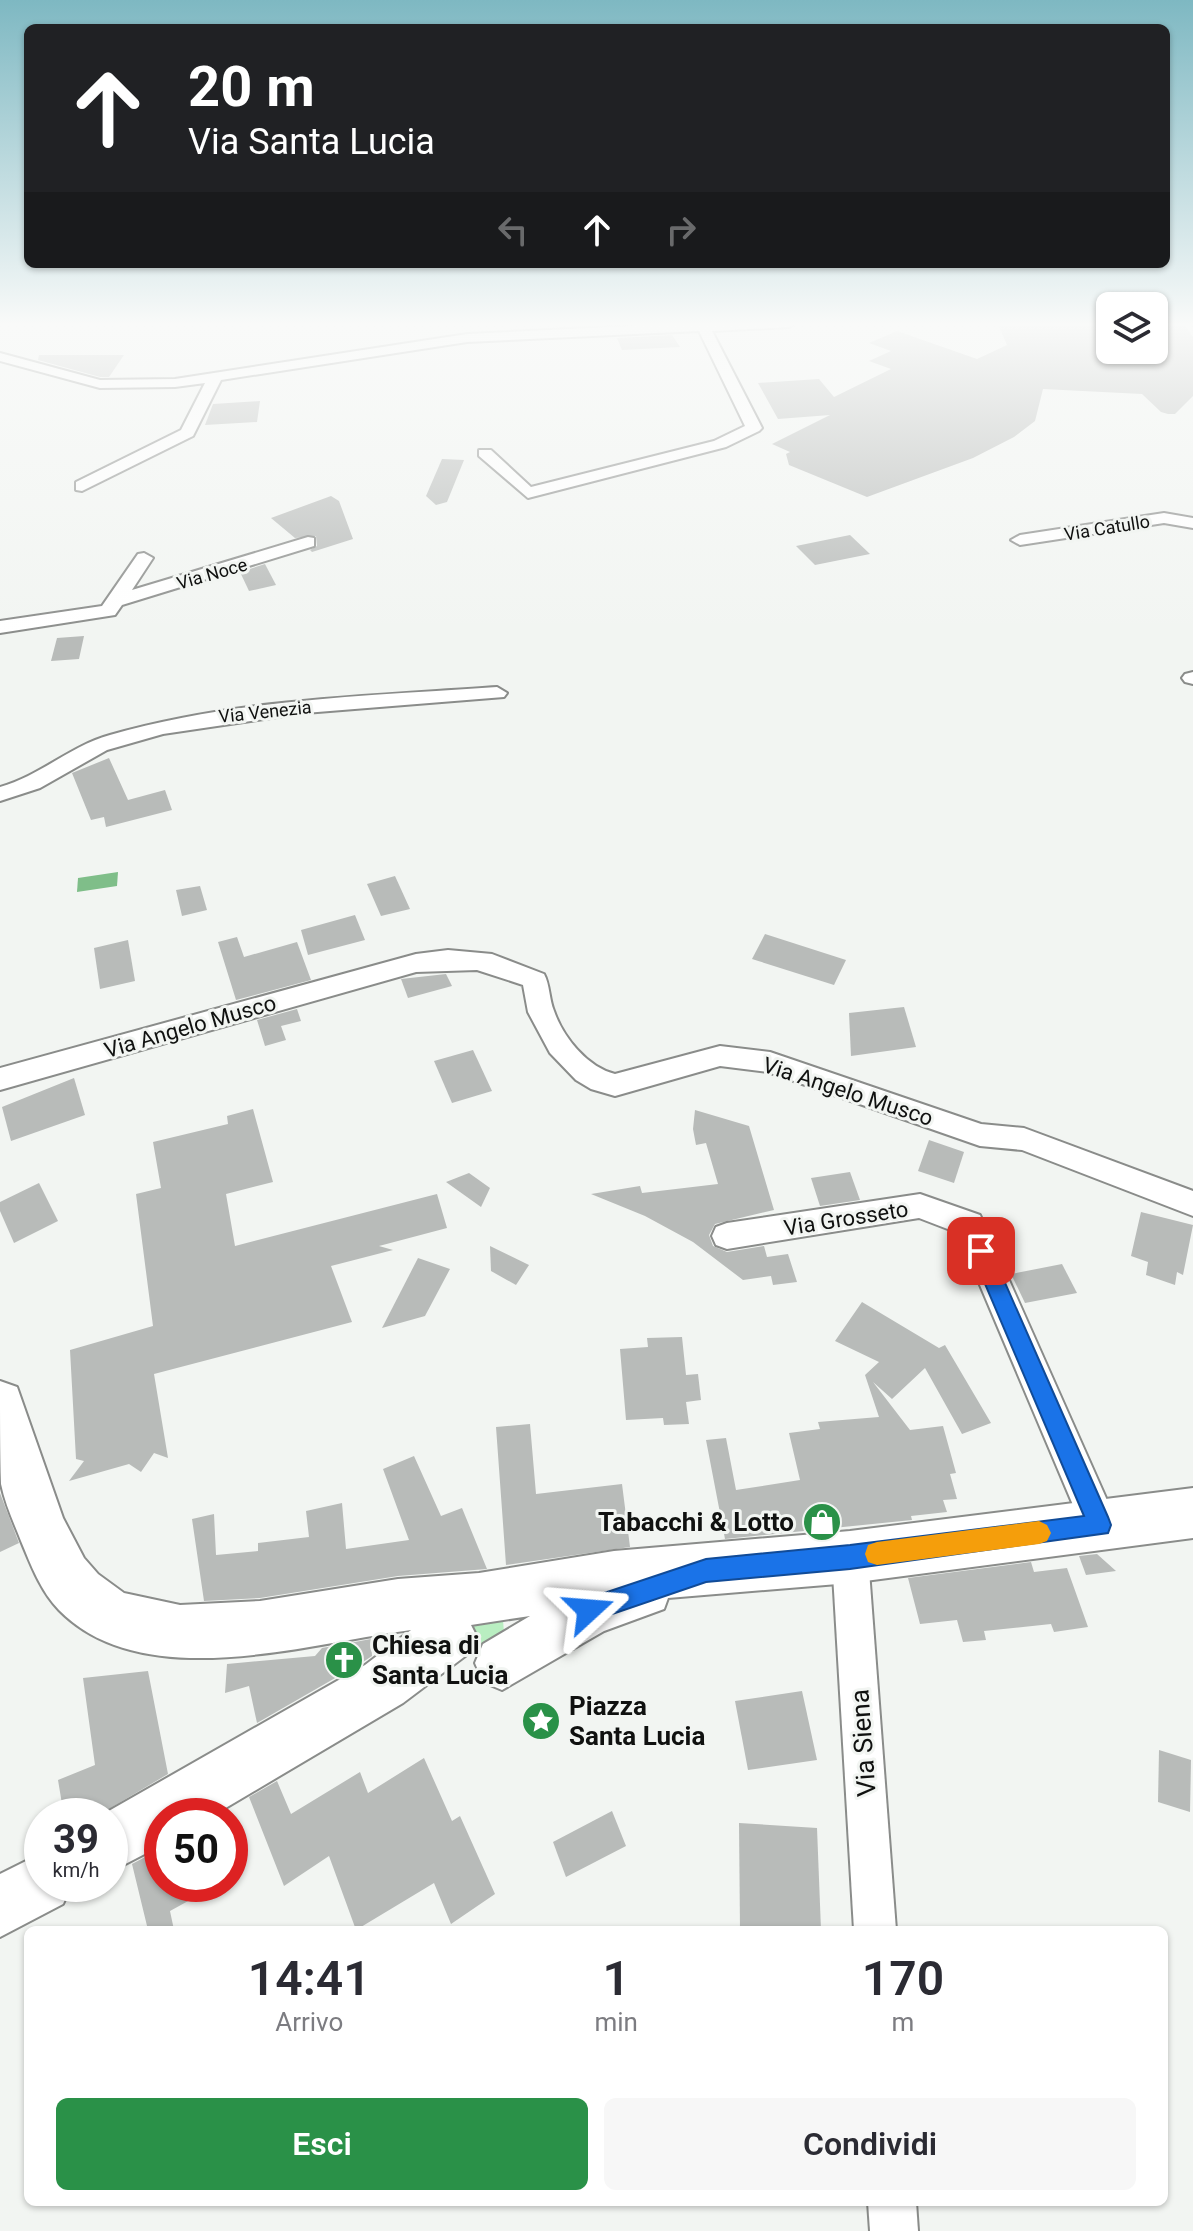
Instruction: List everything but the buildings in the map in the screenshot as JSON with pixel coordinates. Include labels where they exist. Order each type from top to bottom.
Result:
[{"type":"main road","points":[[0,1403],[54,1557],[79,1594],[137,1625],[177,1632],[299,1622],[371,1609],[411,1623],[471,1630],[589,1610],[706,1570]]},
{"type":"main road","points":[[128,1833],[384,1684],[438,1665],[471,1630],[614,1577],[850,1557],[1193,1513]]},
{"type":"main road","points":[[0,1907],[24,1893]]},
{"type":"street","points":[[82,486],[187,433],[190,427]]},
{"type":"street","points":[[485,453],[528,493],[720,444],[754,427]]},
{"type":"street","name":"Via Catullo","points":[[1020,540],[1164,518],[1193,523]]},
{"type":"street","name":"Via Noce","points":[[0,627],[108,611],[114,601],[308,542]]},
{"type":"street","points":[[114,601],[144,558]]},
{"type":"street","name":"Via Venezia","points":[[0,794],[41,782],[94,747],[230,713],[497,693]]},
{"type":"street","name":"Via Angelo Musco","points":[[0,1079],[416,963],[471,957],[502,964],[535,980],[542,1021],[586,1076],[602,1084],[615,1085],[720,1056],[770,1062],[980,1135],[1024,1139],[1193,1204]]},
{"type":"street","name":"Via Grosseto","points":[[727,1236],[920,1206],[969,1224],[1100,1525]]},
{"type":"street","name":"Via Siena","points":[[850,1557],[875,1926]]},
{"type":"street","points":[[892,2206],[894,2231]]},
{"type":"shaded area","points":[[118,872],[117,886],[77,892],[78,878]]},
{"type":"shaded area","points":[[466,1620],[503,1620],[504,1633],[484,1650],[471,1646]]},
{"type":"slow traffic","points":[[877,1554],[1039,1533]]},
{"type":"place","name":"Tabacchi & Lotto","points":[[822,1522]]},
{"type":"place","name":"Chiesa di Santa Lucia","points":[[344,1660]]},
{"type":"place","name":"Piazza Santa Lucia","points":[[541,1721]]},
{"type":"route","points":[[589,1610],[706,1570],[850,1557],[1100,1525],[981,1251]]}]
